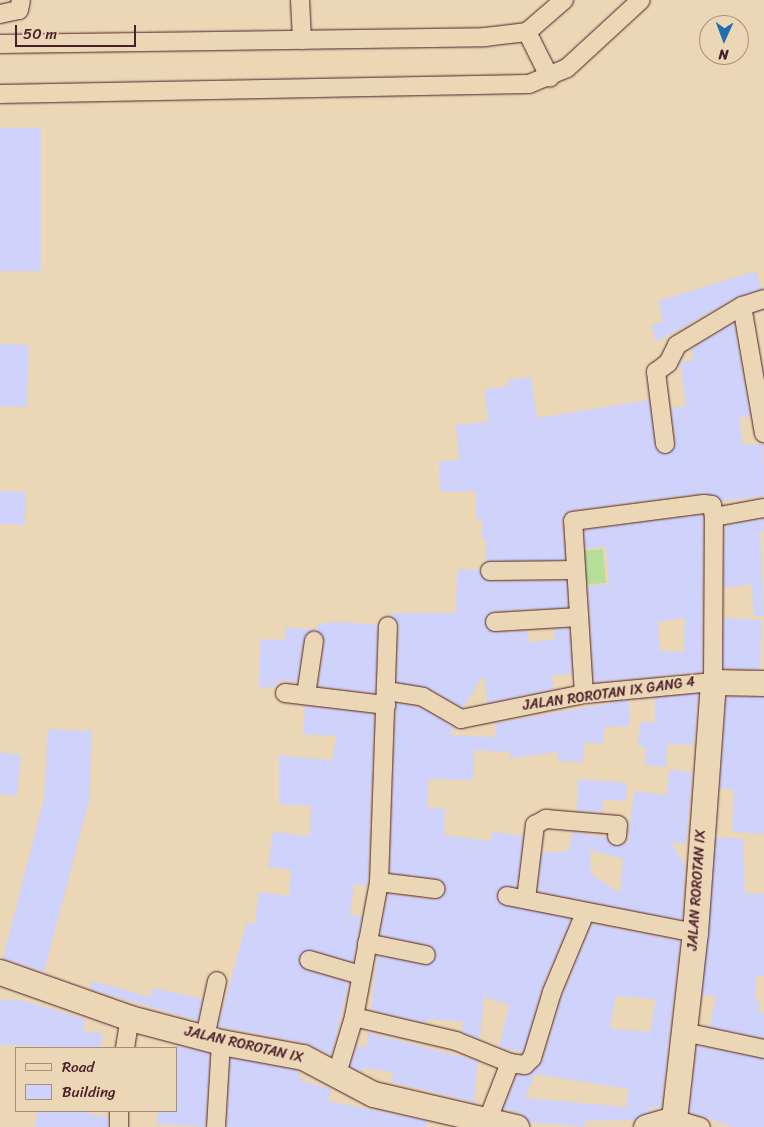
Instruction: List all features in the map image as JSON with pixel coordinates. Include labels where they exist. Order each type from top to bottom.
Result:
[{"type":"street","points":[[0,14],[19,10],[21,0]]},
{"type":"street","points":[[300,0],[302,40]]},
{"type":"street","points":[[0,44],[302,40],[527,32],[564,0]]},
{"type":"street","points":[[0,94],[529,84],[550,78],[596,45],[641,0]]},
{"type":"street","points":[[527,32],[550,78]]},
{"type":"street","points":[[665,444],[656,372],[668,363],[678,345],[742,306],[764,299]]},
{"type":"street","points":[[742,306],[763,407],[764,433]]},
{"type":"street","points":[[584,694],[572,523],[578,517],[709,504],[714,517],[764,508]]},
{"type":"street","name":"JALAN ROROTAN IX GANG 4","points":[[285,693],[387,698],[422,697],[461,719],[584,694],[713,682],[714,517]]},
{"type":"street","points":[[490,571],[575,570]]},
{"type":"street","points":[[495,622],[578,617]]},
{"type":"street","points":[[336,1077],[354,1017],[360,975],[379,882],[387,698],[388,626]]},
{"type":"street","points":[[306,695],[314,641]]},
{"type":"street","points":[[713,682],[764,683]]},
{"type":"street","name":"JALAN ROROTAN IX","points":[[674,1119],[695,933],[713,682]]},
{"type":"street","points":[[526,899],[535,825],[546,819],[618,825],[618,836]]},
{"type":"street","points":[[379,882],[436,889]]},
{"type":"street","points":[[507,896],[585,913],[695,933]]},
{"type":"street","points":[[354,1017],[456,1041],[510,1063],[525,1065],[532,1058],[552,992],[585,913]]},
{"type":"street","points":[[367,944],[426,955]]},
{"type":"street","points":[[309,960],[360,975]]},
{"type":"street","name":"JALAN ROROTAN IX","points":[[0,972],[130,1018],[213,1040],[303,1057],[336,1077],[373,1094],[446,1120],[516,1127]]},
{"type":"street","points":[[216,1127],[213,1040],[217,980]]},
{"type":"street","points":[[125,1047],[130,1018]]},
{"type":"street","points":[[684,1032],[764,1049]]},
{"type":"street","points":[[486,1124],[510,1063]]},
{"type":"street","points":[[119,1112],[119,1127]]},
{"type":"street","points":[[646,1127],[674,1119],[701,1127]]},
{"type":"green space","points":[[603,549],[606,583],[580,585],[577,551]]},
{"type":"building","points":[[0,128],[41,128],[41,271],[0,271]]},
{"type":"building","points":[[756,271],[761,289],[737,297],[656,342],[651,325],[663,322],[658,301]]},
{"type":"building","points":[[734,323],[750,416],[739,418],[743,445],[763,444],[764,496],[721,501],[703,493],[572,510],[562,521],[565,560],[486,561],[486,539],[482,539],[482,519],[476,519],[476,491],[440,492],[439,461],[459,460],[456,425],[488,422],[485,389],[509,386],[508,380],[531,377],[537,418],[649,400],[655,446],[667,454],[676,443],[671,408],[686,406],[680,362],[694,360],[691,349]]},
{"type":"building","points":[[0,344],[29,345],[27,407],[0,406]]},
{"type":"building","points":[[0,491],[26,492],[25,525],[0,524]]},
{"type":"building","points":[[703,515],[702,672],[594,682],[588,586],[609,584],[606,547],[585,549],[584,530]],"holes":[[[685,618],[684,652],[660,651],[658,622]]]},
{"type":"building","points":[[764,519],[764,531],[760,532],[764,616],[754,616],[752,584],[724,588],[725,526]]},
{"type":"building","points":[[458,569],[479,570],[490,582],[566,581],[568,607],[494,611],[484,622],[495,633],[527,631],[528,642],[554,640],[554,629],[569,628],[572,674],[552,675],[553,689],[487,703],[484,674],[463,708],[428,688],[397,682],[399,626],[389,613],[455,613]]},
{"type":"building","points":[[724,618],[762,620],[759,670],[721,668]]},
{"type":"building","points":[[341,622],[378,625],[375,693],[318,686],[325,642],[315,630],[304,639],[297,682],[277,680],[277,687],[259,687],[260,639],[285,640],[286,627],[318,630],[318,624]]},
{"type":"building","points":[[698,694],[694,745],[667,744],[666,767],[645,765],[646,747],[638,747],[640,722],[655,723],[655,698]]},
{"type":"building","points":[[726,697],[764,697],[764,834],[732,832],[734,790],[720,788]]},
{"type":"building","points":[[629,700],[630,726],[604,727],[604,743],[584,743],[583,762],[558,761],[558,752],[510,758],[510,752],[474,750],[473,780],[429,779],[427,807],[445,809],[444,835],[491,841],[492,832],[523,836],[517,887],[499,889],[500,904],[571,919],[542,988],[523,1052],[499,1047],[509,1005],[484,997],[480,1039],[462,1032],[463,1022],[428,1019],[427,1023],[371,1010],[377,956],[424,965],[436,957],[429,945],[380,935],[388,894],[435,900],[447,890],[438,879],[390,873],[396,703],[419,707],[454,727],[449,735],[495,737],[496,723]]},
{"type":"building","points":[[305,706],[374,714],[368,881],[367,886],[354,884],[350,915],[362,916],[353,962],[312,950],[299,957],[306,970],[349,983],[331,1056],[306,1043],[218,1026],[247,922],[255,924],[259,892],[289,896],[291,870],[268,867],[273,832],[310,836],[311,806],[279,804],[279,755],[332,760],[336,736],[303,734]]},
{"type":"building","points":[[48,729],[92,731],[89,801],[44,972],[3,958],[44,799]]},
{"type":"building","points":[[0,753],[21,755],[17,796],[0,794]]},
{"type":"building","points":[[669,770],[692,772],[686,844],[671,842],[685,865],[682,920],[538,891],[542,853],[568,851],[573,832],[607,838],[616,846],[628,843],[634,791],[667,795]],"holes":[[[590,850],[623,859],[620,893],[591,874]]]},
{"type":"building","points":[[578,779],[627,783],[626,801],[603,799],[603,812],[577,811]]},
{"type":"building","points":[[716,837],[743,839],[745,893],[764,894],[764,976],[757,976],[755,1001],[760,1001],[759,1013],[764,1014],[764,1038],[710,1027],[716,996],[702,995]]},
{"type":"building","points":[[592,924],[680,941],[661,1108],[646,1106],[654,1110],[634,1120],[585,1121],[584,1127],[529,1122],[520,1113],[503,1109],[517,1075],[529,1075],[542,1062],[562,996]],"holes":[[[616,996],[656,999],[650,1032],[610,1028]],[[535,1074],[629,1089],[626,1107],[525,1098]]]},
{"type":"building","points":[[92,981],[151,997],[152,988],[202,999],[198,1021],[90,989]]},
{"type":"building","points":[[0,1000],[21,1000],[85,1019],[83,1031],[103,1034],[100,1047],[0,1045]]},
{"type":"building","points":[[368,1033],[478,1061],[474,1100],[482,1104],[391,1082],[393,1072],[362,1068],[362,1072],[350,1066],[357,1046],[367,1047]]},
{"type":"building","points":[[176,1045],[210,1054],[205,1127],[157,1124],[158,1112],[178,1112],[178,1047]]},
{"type":"building","points":[[697,1046],[764,1059],[764,1127],[733,1127],[689,1112]]},
{"type":"building","points":[[231,1058],[298,1071],[302,1081],[331,1089],[328,1101],[427,1121],[427,1127],[227,1127]]},
{"type":"building","points":[[37,1112],[91,1112],[91,1115],[108,1117],[108,1127],[35,1127]]}]
